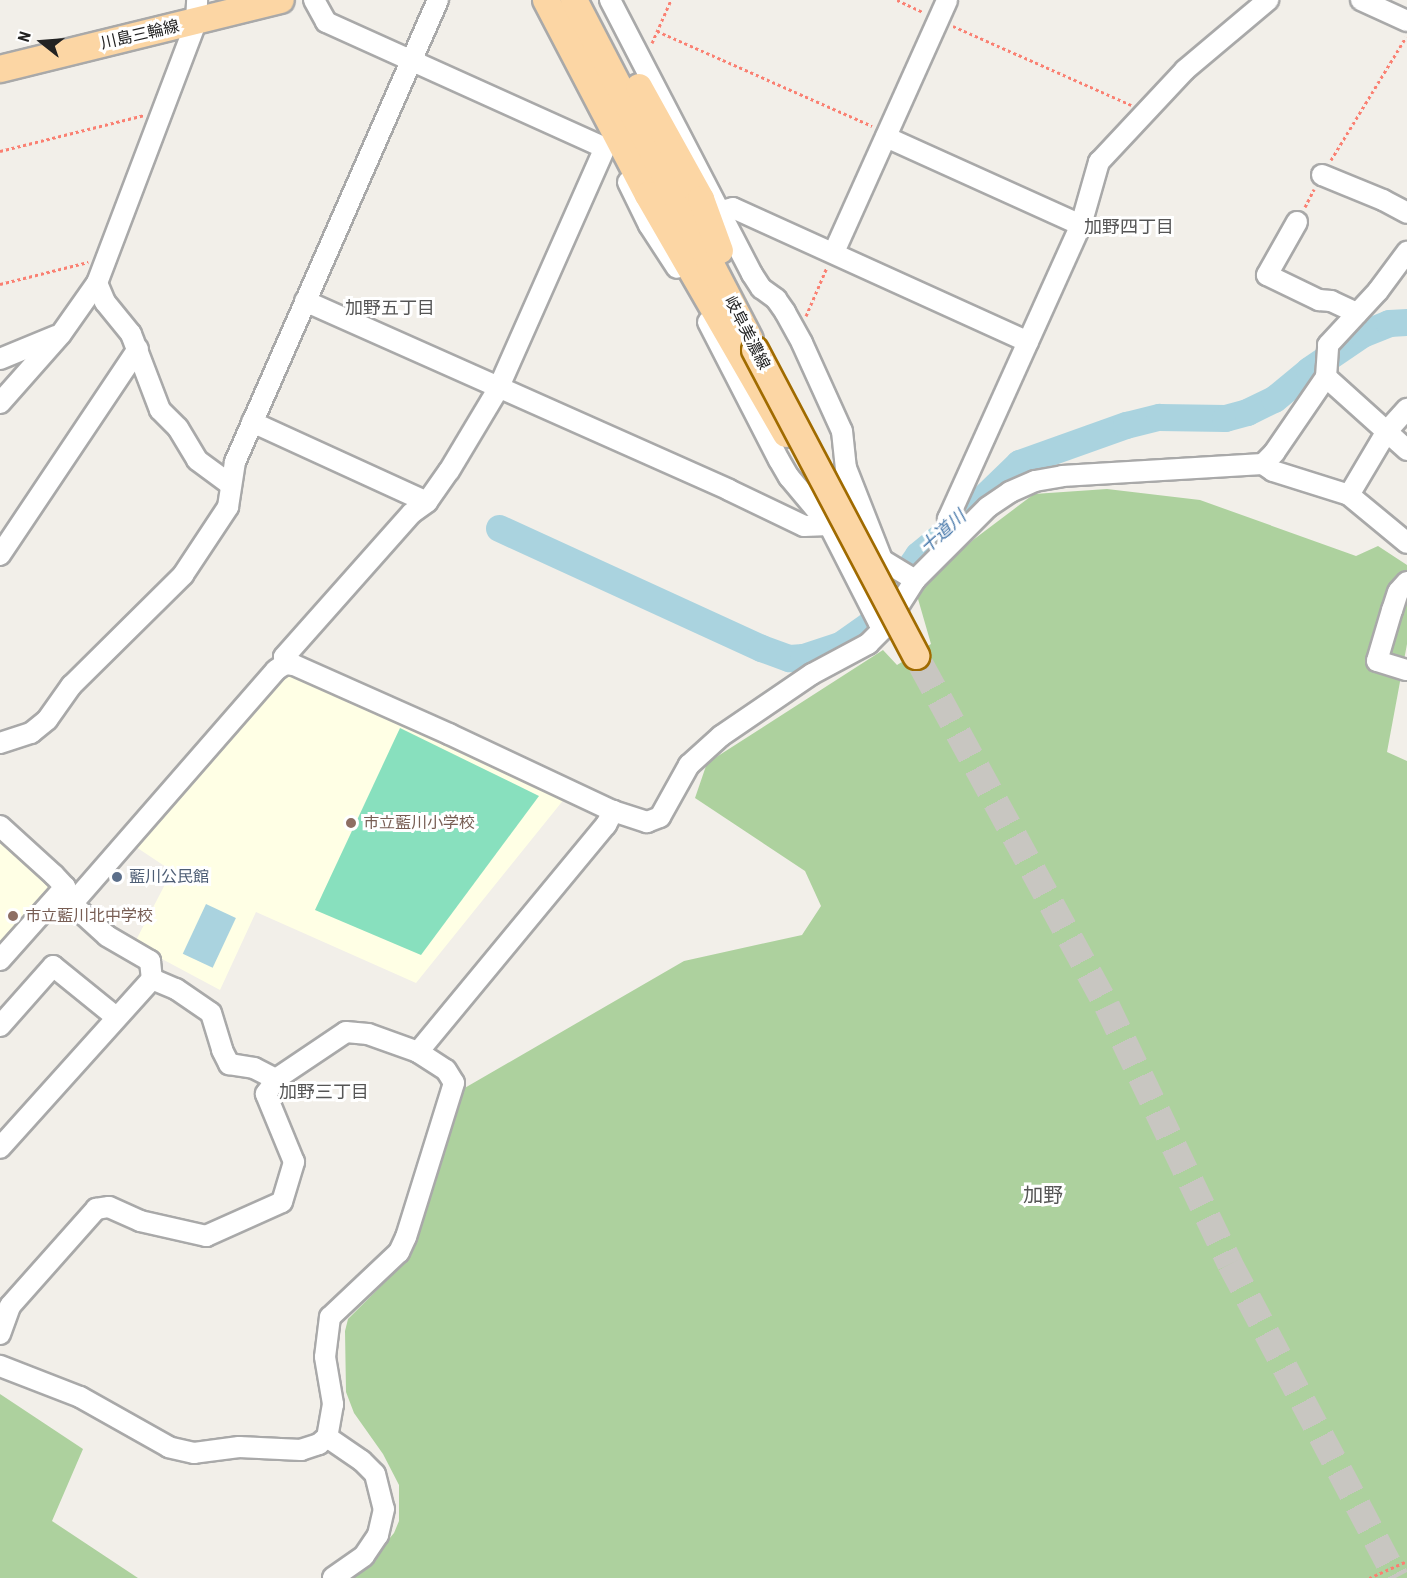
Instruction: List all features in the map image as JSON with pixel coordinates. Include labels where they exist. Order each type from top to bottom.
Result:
[{"type":"main road","name":"川島三輪線","points":[[0,69],[196,11],[280,0]]},
{"type":"main road","name":"岐阜美濃線","points":[[574,0],[755,350],[833,522],[918,661]]},
{"type":"main road","points":[[594,0],[637,68],[701,199],[755,350]]},
{"type":"main road","points":[[548,4],[648,195],[791,442],[833,522]]},
{"type":"street","points":[[314,0],[326,22],[411,62],[607,146]]},
{"type":"street","points":[[0,743],[31,733],[47,720],[71,686],[183,575],[228,507],[234,462],[438,0]]},
{"type":"street","points":[[610,0],[637,68],[722,211],[761,288],[776,299],[797,333],[842,431],[846,468],[881,557]]},
{"type":"street","points":[[834,252],[947,0]]},
{"type":"street","points":[[951,534],[948,519],[1081,225],[1099,162],[1185,70],[1268,0]]},
{"type":"street","points":[[1361,0],[1407,21]]},
{"type":"street","points":[[548,4],[545,23],[607,146],[649,225],[677,268],[716,337],[789,477],[833,522],[909,576]]},
{"type":"street","points":[[0,403],[61,334],[96,284],[162,110],[196,11]]},
{"type":"street","points":[[887,135],[1081,225]]},
{"type":"street","points":[[285,664],[284,657],[412,513],[427,502],[450,471],[498,389],[607,146]]},
{"type":"street","points":[[1322,175],[1383,200],[1407,213]]},
{"type":"street","points":[[722,211],[733,208],[1028,342]]},
{"type":"street","points":[[1297,222],[1267,275],[1319,300],[1331,301],[1357,313]]},
{"type":"street","points":[[1263,464],[1274,453],[1325,372],[1328,345],[1407,252]]},
{"type":"street","points":[[96,284],[105,302],[130,334],[138,349],[160,410],[178,428],[197,460],[231,485]]},
{"type":"street","points":[[305,301],[729,490],[804,526],[833,522]]},
{"type":"street","points":[[0,359],[61,334]]},
{"type":"street","points":[[0,555],[138,349]]},
{"type":"street","points":[[1325,372],[1407,450]]},
{"type":"street","points":[[1349,495],[1387,431],[1407,409]]},
{"type":"street","points":[[252,422],[427,502]]},
{"type":"street","points":[[0,960],[68,895],[276,670],[285,664],[294,665],[613,811],[647,822],[660,817],[689,765],[721,736],[812,674],[868,644],[885,627],[909,576],[951,534],[988,507],[1035,481],[1062,476],[1263,464],[1273,471],[1349,495],[1407,543]]},
{"type":"street","points":[[833,522],[879,622],[885,627]]},
{"type":"street","points":[[1407,582],[1398,592],[1377,661],[1407,670]]},
{"type":"street","points":[[418,1052],[606,825],[613,811]]},
{"type":"street","points":[[0,826],[107,936],[150,961],[152,979],[0,1148]]},
{"type":"street","points":[[0,1026],[53,966],[116,1017]]},
{"type":"street","points":[[152,979],[176,989],[211,1013],[222,1050],[229,1064],[254,1068],[276,1079]]},
{"type":"street","points":[[0,1334],[10,1306],[96,1209],[109,1207],[140,1221],[206,1236],[282,1202],[294,1162],[267,1094],[276,1079],[346,1032],[368,1034],[418,1052],[446,1070],[454,1083],[406,1237],[399,1251],[330,1317],[325,1357],[333,1404],[327,1437],[319,1444],[301,1450],[238,1447],[194,1453],[169,1447],[80,1397],[0,1366]]},
{"type":"street","points":[[327,1437],[362,1461],[375,1474],[384,1509],[378,1535],[364,1556],[333,1578]]},
{"type":"path","points":[[637,68],[671,0]]},
{"type":"path","points":[[897,0],[1145,112]]},
{"type":"path","points":[[657,32],[887,135]]},
{"type":"path","points":[[1297,222],[1322,175],[1407,35]]},
{"type":"path","points":[[0,151],[162,110]]},
{"type":"path","points":[[797,333],[834,252]]},
{"type":"path","points":[[0,284],[106,260]]},
{"type":"path","points":[[1370,1578],[1407,1561]]},
{"type":"shaded area","name":"市立藍川小学校","points":[[291,669],[565,798],[416,983],[256,912],[220,990],[134,944],[172,871],[136,847]]},
{"type":"shaded area","name":"市立藍川北中学校","points":[[0,842],[52,887],[0,945]]},
{"type":"green space","points":[[1107,489],[1200,500],[1356,556],[1378,546],[1407,565],[1407,644],[1387,752],[1407,761],[1407,1578],[350,1578],[369,1563],[394,1533],[399,1521],[399,1485],[383,1454],[354,1413],[346,1392],[345,1331],[348,1319],[404,1263],[456,1093],[684,961],[802,935],[821,906],[805,871],[695,798],[707,763],[883,650],[897,665],[931,644],[916,592],[973,540],[1034,494]]},
{"type":"green space","points":[[400,728],[539,796],[421,955],[315,910]]},
{"type":"green space","points":[[0,1394],[83,1449],[52,1521],[138,1578],[0,1578]]},
{"type":"water","points":[[206,904],[236,918],[213,968],[183,954]]},
{"type":"waterway","name":"十道川","points":[[499,528],[761,648],[789,658],[803,657],[840,645],[869,625],[918,555],[958,522],[1019,463],[1126,425],[1159,417],[1225,418],[1247,412],[1274,399],[1309,370],[1362,334],[1389,323],[1407,322]]},
{"type":"tunnel","points":[[921,665],[1107,1006],[1230,1264],[1396,1578]]},
{"type":"place","name":"市立藍川小学校","points":[[351,823]]},
{"type":"place","name":"藍川公民館","points":[[117,877]]},
{"type":"place","name":"市立藍川北中学校","points":[[13,916]]},
{"type":"district","name":"加野四丁目","points":[[1129,227]]},
{"type":"district","name":"加野五丁目","points":[[390,308]]},
{"type":"district","name":"加野三丁目","points":[[324,1092]]},
{"type":"district","name":"加野","points":[[1043,1195]]}]
